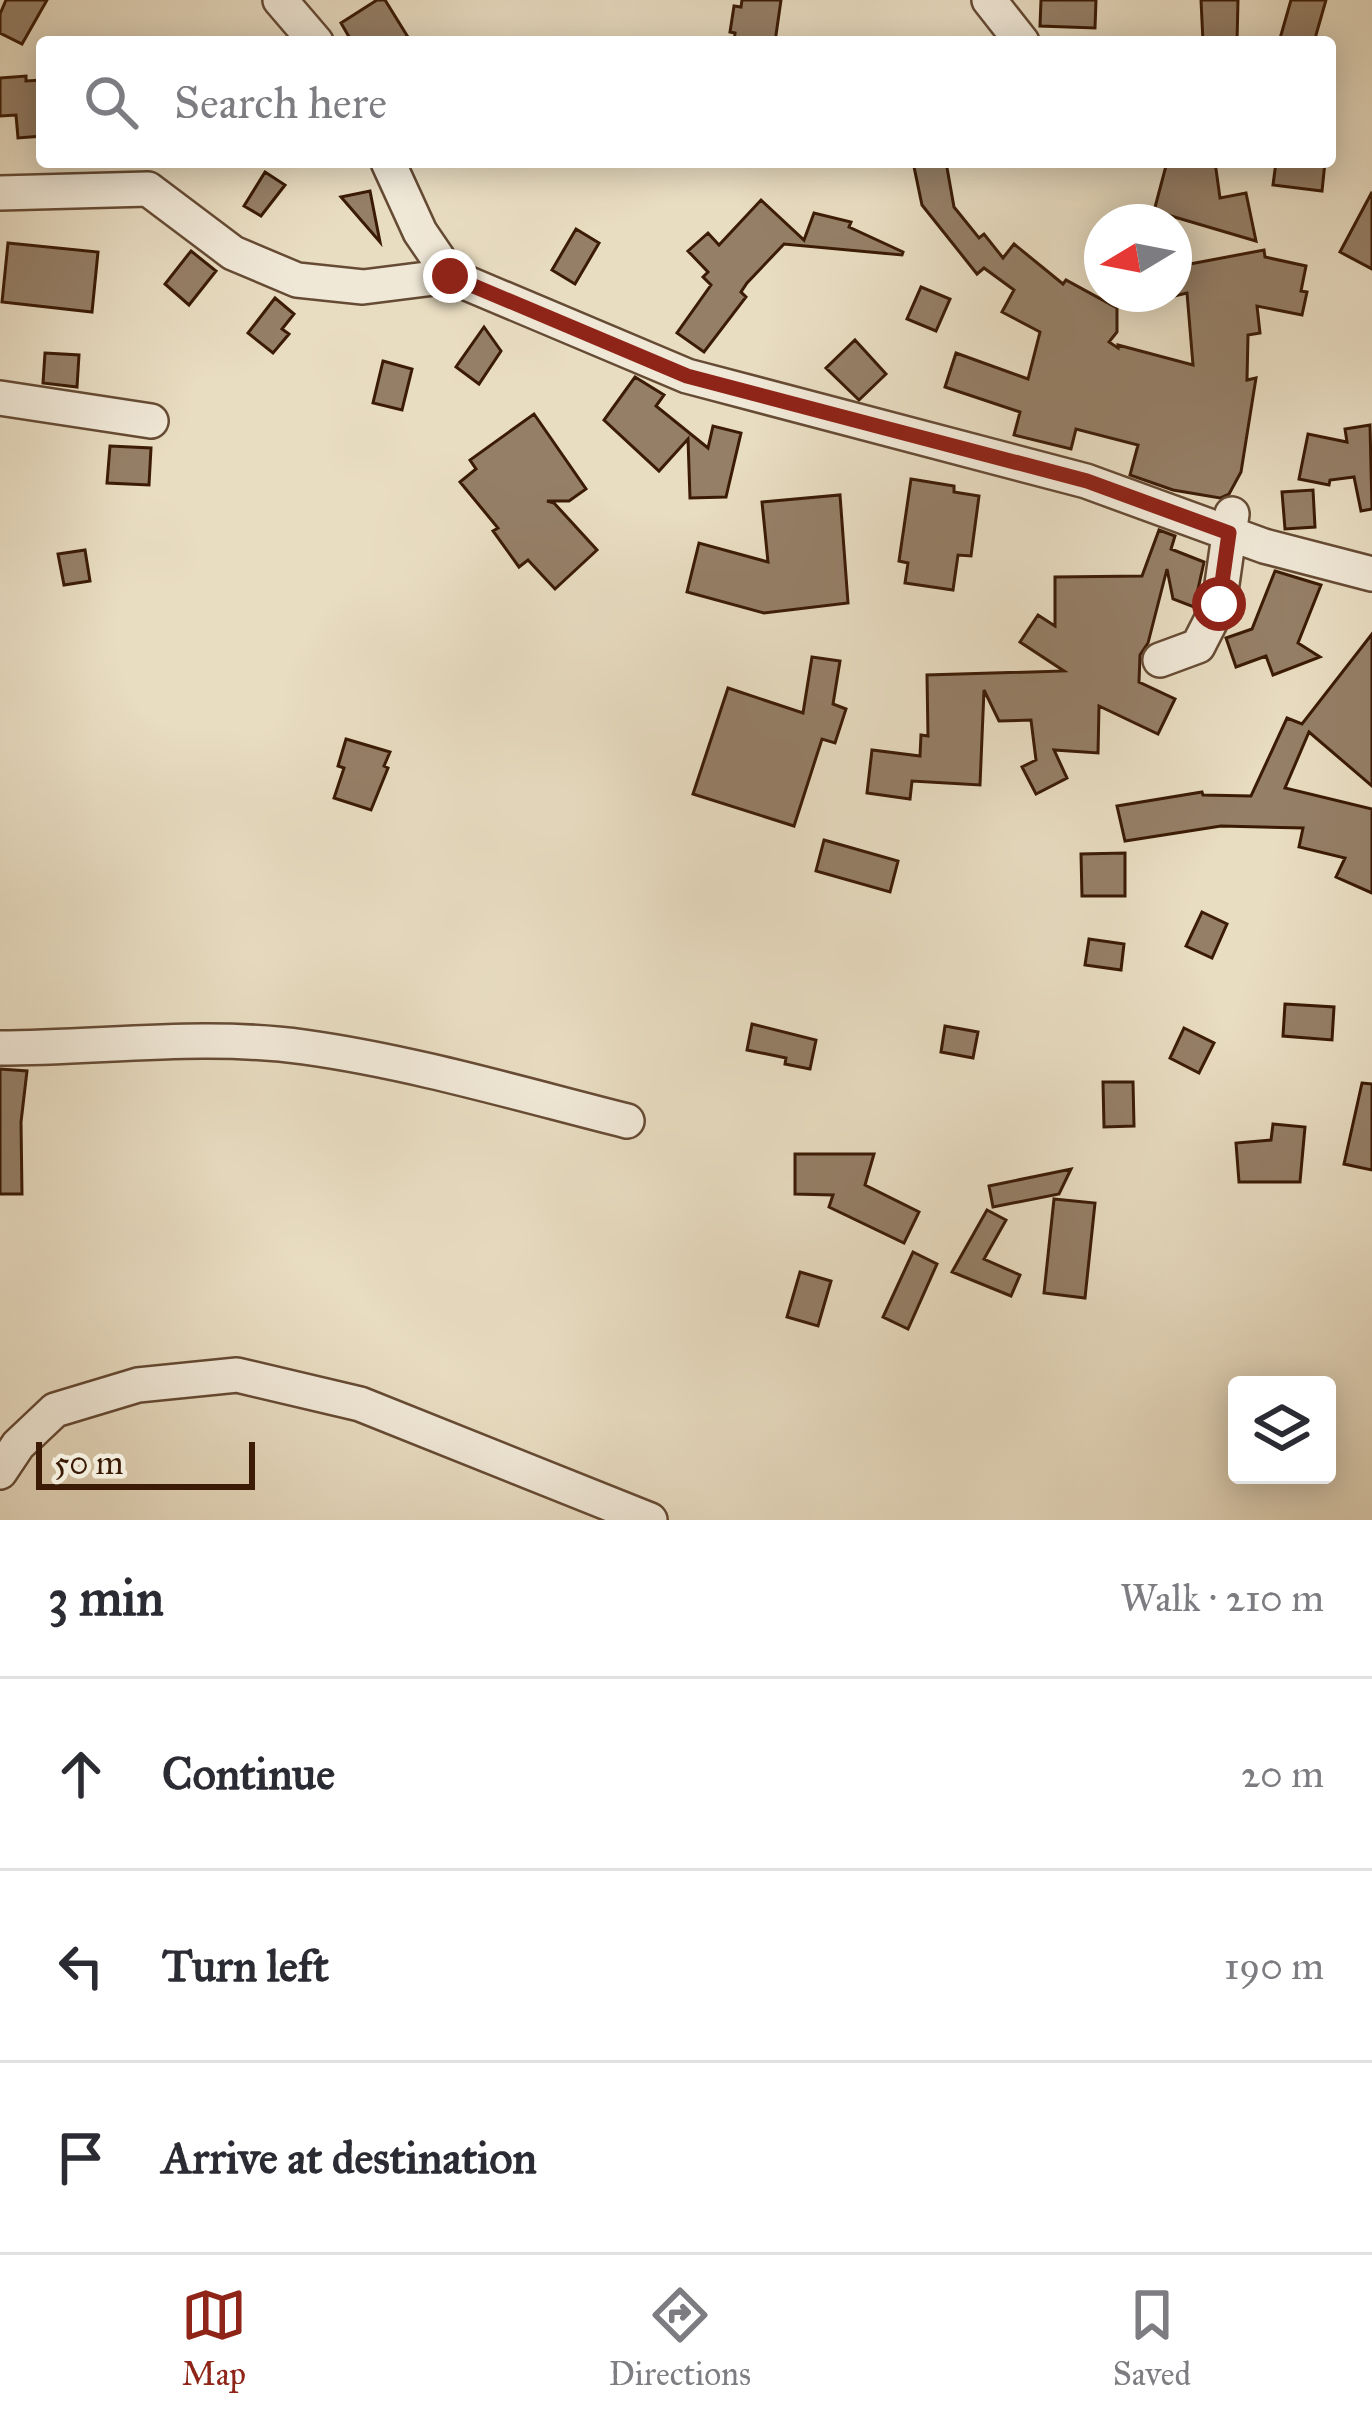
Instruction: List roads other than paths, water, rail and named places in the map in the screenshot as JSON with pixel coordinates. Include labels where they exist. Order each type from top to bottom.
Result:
[{"type":"street","points":[[280,0],[301,36]]},
{"type":"street","points":[[989,0],[1017,36]]},
{"type":"street","points":[[148,189],[165,168]]},
{"type":"street","points":[[391,168],[420,232],[450,276]]},
{"type":"street","points":[[0,194],[148,189],[233,253],[297,280],[363,287],[450,276],[687,376],[1231,522],[1372,574]]},
{"type":"street","points":[[0,398],[151,421]]},
{"type":"street","points":[[1160,659],[1198,646],[1219,604],[1231,522]]},
{"type":"street","points":[[0,1048],[144,1041],[304,1047],[460,1079],[627,1121]]},
{"type":"street","points":[[0,1472],[18,1445],[55,1411],[138,1384],[237,1375],[360,1404],[650,1520]]}]
